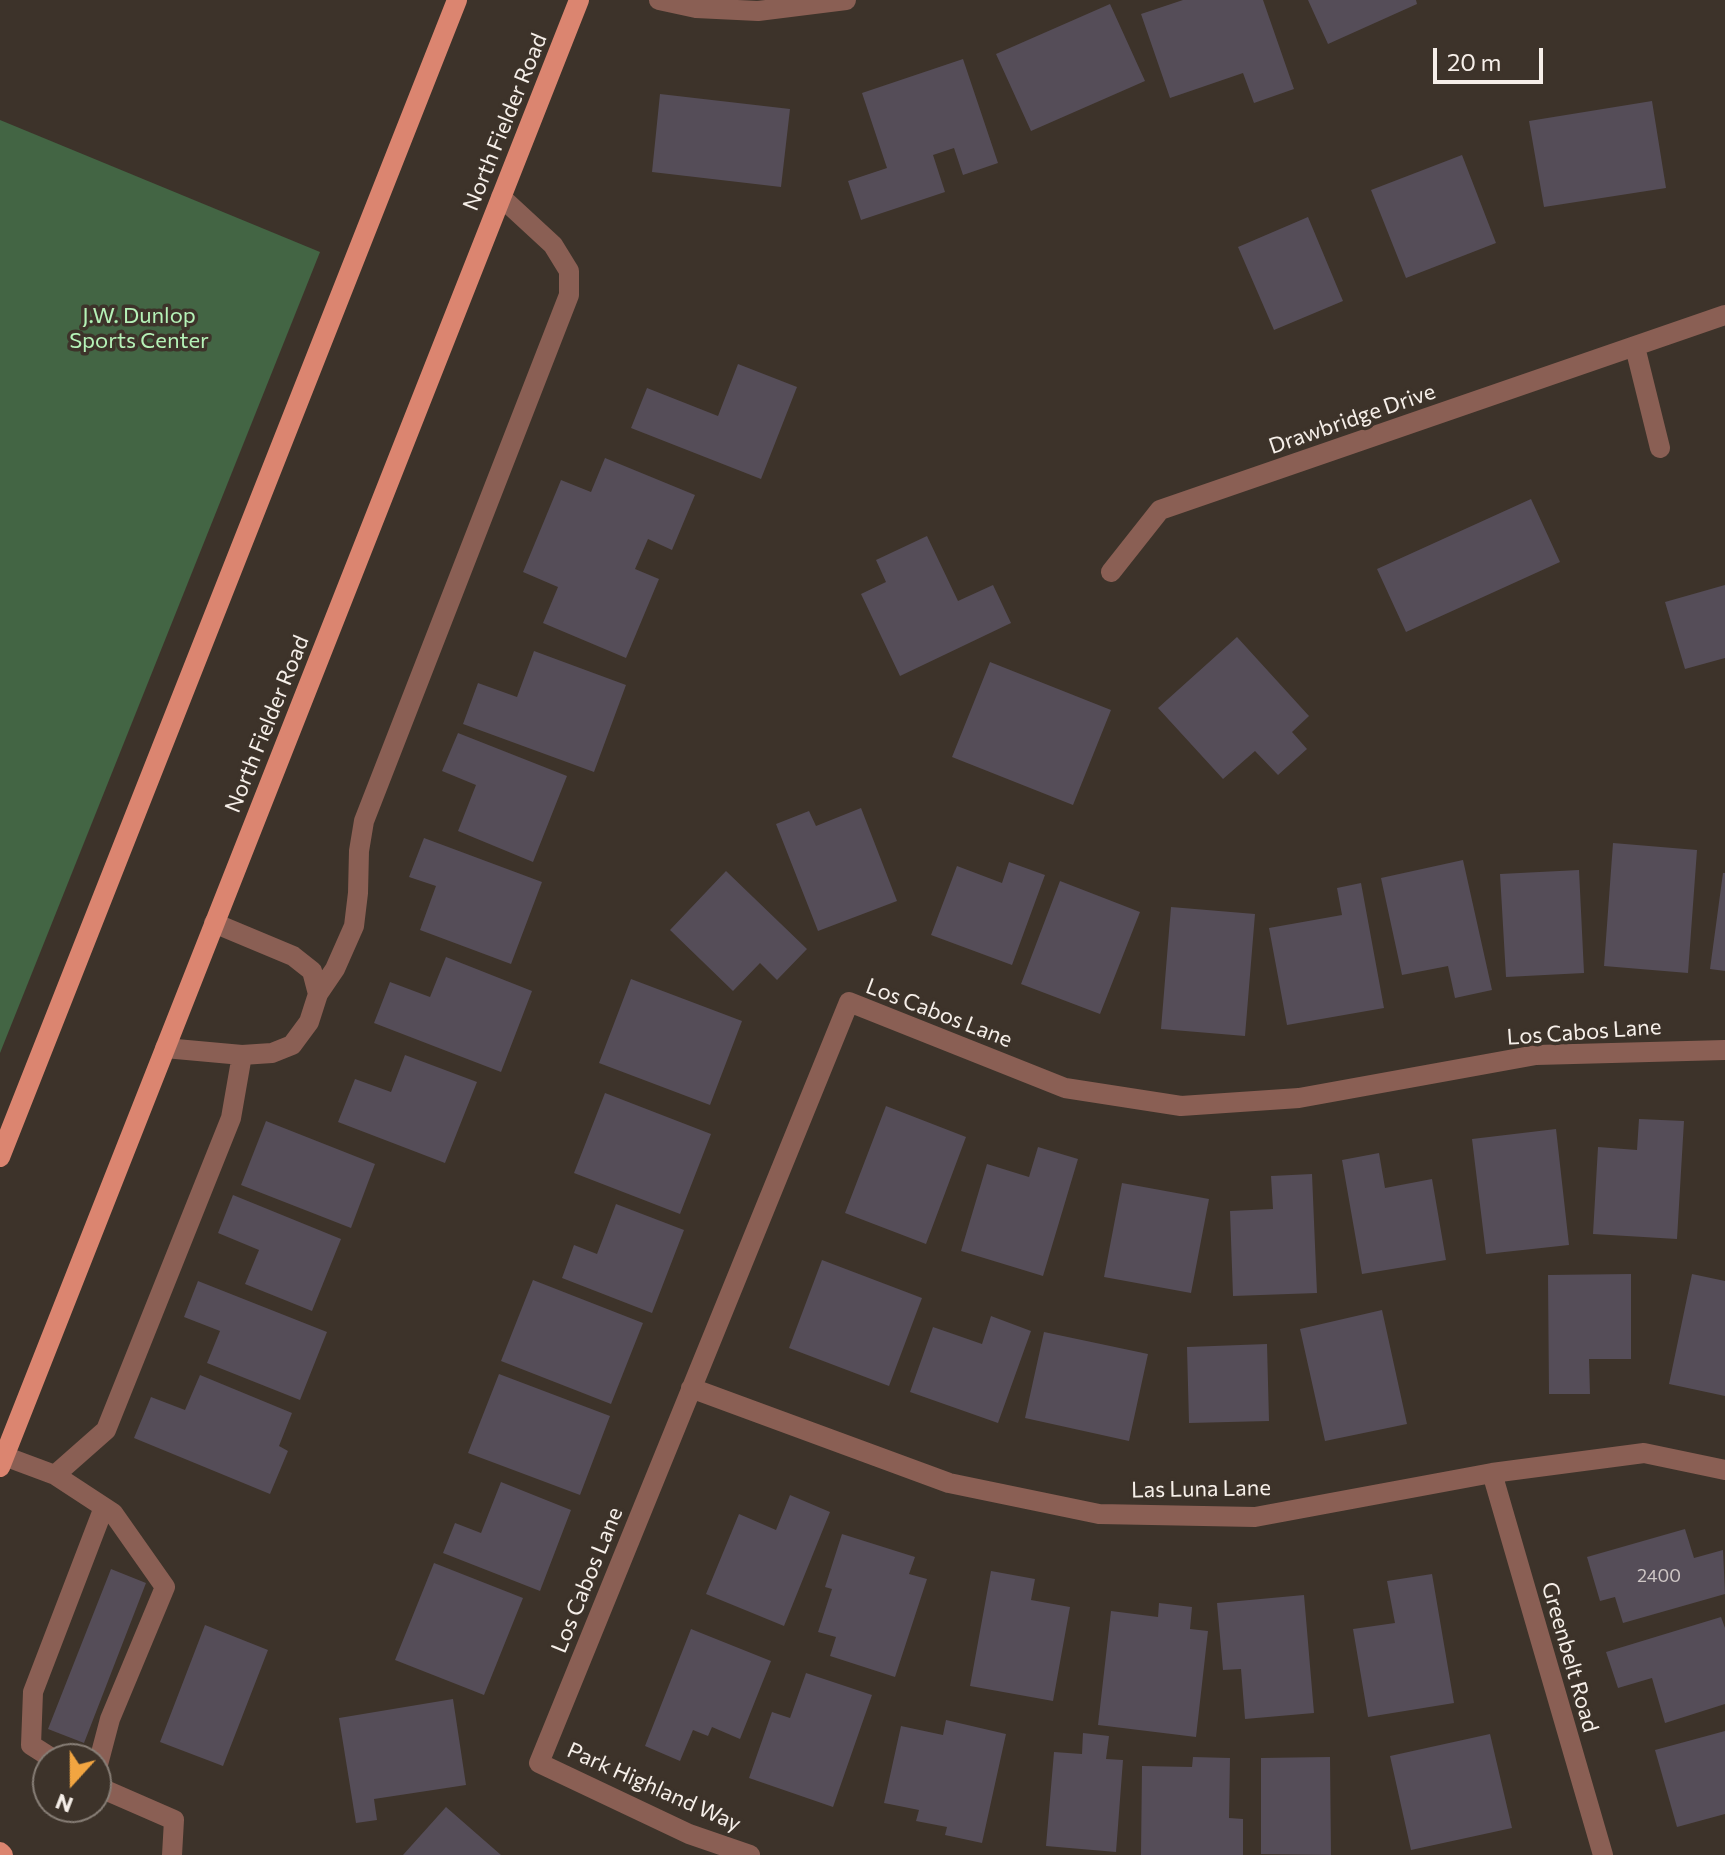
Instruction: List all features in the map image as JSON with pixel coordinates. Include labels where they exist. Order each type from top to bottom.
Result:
[{"type":"main road","points":[[0,1157],[457,0]]},
{"type":"main road","name":"North Fielder Road","points":[[2,1461],[579,0]]},
{"type":"street","points":[[659,0],[696,8],[758,11],[846,0]]},
{"type":"street","points":[[165,1048],[242,1055],[272,1053],[292,1045],[309,1022],[318,994],[335,969],[354,926],[364,821],[569,295],[569,271],[553,245],[501,197]]},
{"type":"street","name":"Drawbridge Drive","points":[[1111,572],[1160,510],[1725,315]]},
{"type":"street","points":[[1635,347],[1660,448]]},
{"type":"street","points":[[214,923],[293,956],[312,971],[318,994]]},
{"type":"street","name":"Los Cabos Lane","points":[[539,1763],[849,1002],[1065,1088],[1181,1106],[1299,1098],[1536,1055],[1725,1050]]},
{"type":"street","points":[[55,1475],[106,1430],[231,1118],[242,1055]]},
{"type":"street","name":"Las Luna Lane","points":[[691,1388],[949,1483],[1099,1514],[1255,1517],[1492,1473],[1644,1453],[1725,1470]]},
{"type":"street","points":[[2,1461],[55,1475],[113,1513],[165,1587],[110,1719],[104,1743]]},
{"type":"street","name":"Greenbelt Road","points":[[1492,1473],[1603,1855]]},
{"type":"street","points":[[32,1746],[33,1692],[104,1507]]},
{"type":"street","name":"Park Highland Way","points":[[539,1763],[689,1834],[750,1855]]},
{"type":"street","points":[[112,1793],[174,1820],[172,1855]]},
{"type":"green space","name":"J.W. Dunlop Sports Center","points":[[0,120],[320,252],[0,1053]]},
{"type":"building","points":[[1183,0],[1263,0],[1294,89],[1254,103],[1243,73],[1170,98],[1141,14]]},
{"type":"building","points":[[1308,0],[1416,0],[1417,4],[1328,44]]},
{"type":"building","points":[[1110,4],[1145,81],[1031,131],[996,54]]},
{"type":"building","points":[[963,59],[998,163],[963,175],[954,148],[933,155],[945,192],[861,220],[848,181],[887,168],[862,93]]},
{"type":"building","points":[[660,94],[790,109],[781,187],[652,172]]},
{"type":"building","points":[[1652,101],[1666,188],[1544,207],[1529,121]]},
{"type":"building","points":[[1462,155],[1496,243],[1406,278],[1371,190]]},
{"type":"building","points":[[1308,217],[1343,301],[1274,330],[1238,247]]},
{"type":"building","points":[[738,364],[797,387],[761,479],[631,428],[647,388],[718,416]]},
{"type":"building","points":[[605,458],[695,495],[672,550],[648,539],[635,569],[659,579],[626,658],[543,623],[558,587],[523,572],[561,480],[591,492]]},
{"type":"building","points":[[1531,499],[1560,562],[1406,632],[1377,569]]},
{"type":"building","points":[[927,536],[958,601],[993,585],[1011,623],[900,676],[861,594],[886,582],[876,560]]},
{"type":"building","points":[[1725,585],[1725,658],[1685,669],[1665,602]]},
{"type":"building","points":[[1237,637],[1309,716],[1292,732],[1307,749],[1278,775],[1255,751],[1223,779],[1158,708]]},
{"type":"building","points":[[534,651],[626,685],[594,772],[463,724],[478,683],[517,697]]},
{"type":"building","points":[[990,662],[1111,710],[1073,805],[952,757]]},
{"type":"building","points":[[458,733],[567,776],[533,862],[458,831],[476,785],[442,771]]},
{"type":"building","points":[[861,808],[897,901],[818,931],[776,824],[809,811],[816,826]]},
{"type":"building","points":[[424,838],[542,882],[511,964],[420,930],[436,886],[409,877]]},
{"type":"building","points":[[1613,843],[1697,850],[1688,973],[1604,966]]},
{"type":"building","points":[[1463,860],[1492,990],[1455,998],[1448,966],[1402,975],[1381,878]]},
{"type":"building","points":[[1009,862],[1045,875],[1012,965],[931,935],[957,866],[1002,883]]},
{"type":"building","points":[[1579,870],[1584,973],[1506,977],[1500,874]]},
{"type":"building","points":[[726,871],[807,949],[777,980],[760,963],[733,991],[670,930]]},
{"type":"building","points":[[1725,873],[1725,971],[1710,969]]},
{"type":"building","points":[[1060,881],[1140,912],[1100,1014],[1021,984]]},
{"type":"building","points":[[1361,883],[1384,1008],[1287,1025],[1269,928],[1342,915],[1337,888]]},
{"type":"building","points":[[1171,907],[1255,914],[1245,1036],[1161,1029]]},
{"type":"building","points":[[446,957],[532,991],[501,1072],[374,1023],[390,982],[430,997]]},
{"type":"building","points":[[631,979],[742,1021],[710,1105],[599,1063]]},
{"type":"building","points":[[405,1055],[477,1082],[445,1163],[338,1122],[355,1079],[391,1092]]},
{"type":"building","points":[[605,1093],[711,1134],[680,1214],[574,1173]]},
{"type":"building","points":[[886,1106],[966,1137],[926,1244],[845,1213]]},
{"type":"building","points":[[1639,1119],[1684,1121],[1677,1239],[1593,1234],[1598,1147],[1637,1150]]},
{"type":"building","points":[[266,1121],[375,1164],[351,1228],[241,1185]]},
{"type":"building","points":[[1556,1129],[1569,1245],[1486,1254],[1472,1139]]},
{"type":"building","points":[[1038,1147],[1078,1159],[1043,1276],[961,1251],[987,1164],[1029,1177]]},
{"type":"building","points":[[1379,1153],[1385,1188],[1432,1179],[1446,1260],[1362,1274],[1342,1160]]},
{"type":"building","points":[[1312,1174],[1317,1293],[1233,1296],[1230,1211],[1273,1209],[1271,1176]]},
{"type":"building","points":[[1122,1183],[1209,1199],[1191,1293],[1104,1277]]},
{"type":"building","points":[[233,1195],[341,1239],[312,1311],[245,1284],[259,1250],[218,1233]]},
{"type":"building","points":[[616,1204],[684,1230],[652,1313],[562,1278],[574,1245],[597,1254]]},
{"type":"building","points":[[822,1260],[922,1298],[889,1386],[789,1348]]},
{"type":"building","points":[[1631,1274],[1631,1359],[1589,1359],[1590,1394],[1549,1394],[1548,1275]]},
{"type":"building","points":[[1692,1274],[1725,1281],[1725,1396],[1669,1384]]},
{"type":"building","points":[[533,1280],[643,1323],[611,1404],[501,1361]]},
{"type":"building","points":[[198,1281],[327,1332],[300,1400],[207,1363],[220,1331],[184,1317]]},
{"type":"building","points":[[1382,1310],[1407,1424],[1325,1441],[1300,1329]]},
{"type":"building","points":[[991,1316],[1031,1331],[998,1423],[910,1392],[933,1327],[982,1344]]},
{"type":"building","points":[[1044,1332],[1148,1354],[1129,1441],[1025,1418]]},
{"type":"building","points":[[1267,1344],[1269,1421],[1189,1423],[1187,1347]]},
{"type":"building","points":[[499,1374],[610,1416],[580,1495],[468,1453]]},
{"type":"building","points":[[200,1375],[292,1413],[279,1446],[288,1451],[270,1494],[134,1438],[151,1397],[185,1410]]},
{"type":"building","points":[[501,1482],[571,1510],[540,1591],[443,1553],[455,1523],[481,1533]]},
{"type":"building","points":[[790,1495],[830,1512],[784,1626],[706,1594],[739,1514],[776,1530]]},
{"type":"building","points":[[1685,1529],[1694,1558],[1723,1550],[1725,1594],[1623,1623],[1615,1597],[1600,1601],[1587,1557]]},
{"type":"building","points":[[842,1534],[915,1557],[909,1574],[927,1579],[895,1677],[830,1656],[836,1637],[818,1632],[832,1589],[825,1587]]},
{"type":"building","points":[[434,1563],[523,1598],[484,1695],[395,1660]]},
{"type":"building","points":[[111,1569],[146,1583],[84,1743],[48,1729]]},
{"type":"building","points":[[991,1571],[1035,1579],[1031,1600],[1070,1607],[1053,1701],[970,1686]]},
{"type":"building","points":[[1432,1574],[1454,1703],[1368,1717],[1353,1629],[1395,1623],[1387,1581]]},
{"type":"building","points":[[1304,1595],[1314,1713],[1245,1719],[1241,1669],[1223,1670],[1217,1603]]},
{"type":"building","points":[[1159,1603],[1192,1607],[1190,1629],[1208,1631],[1196,1737],[1098,1725],[1111,1611],[1158,1617]]},
{"type":"building","points":[[1721,1617],[1725,1628],[1725,1704],[1665,1723],[1652,1678],[1618,1688],[1606,1652]]},
{"type":"building","points":[[205,1625],[268,1650],[223,1766],[160,1742]]},
{"type":"building","points":[[691,1629],[771,1661],[740,1739],[712,1727],[708,1736],[693,1730],[680,1761],[645,1746]]},
{"type":"building","points":[[806,1673],[872,1695],[833,1807],[749,1778],[772,1712],[790,1718]]},
{"type":"building","points":[[453,1699],[466,1785],[374,1799],[377,1820],[356,1823],[339,1718]]},
{"type":"building","points":[[946,1720],[1006,1734],[982,1843],[945,1835],[947,1827],[916,1821],[919,1810],[884,1803],[901,1726],[943,1735]]},
{"type":"building","points":[[1725,1731],[1725,1814],[1677,1827],[1655,1750]]},
{"type":"building","points":[[1083,1733],[1109,1736],[1106,1759],[1123,1760],[1116,1852],[1046,1846],[1054,1752],[1082,1754]]},
{"type":"building","points":[[1490,1734],[1512,1828],[1411,1850],[1390,1756]]},
{"type":"building","points":[[1193,1757],[1230,1758],[1229,1818],[1243,1819],[1243,1855],[1141,1855],[1142,1766],[1192,1767]]},
{"type":"building","points":[[1330,1757],[1331,1855],[1261,1854],[1261,1758]]},
{"type":"building","points":[[446,1807],[501,1855],[403,1855]]}]
